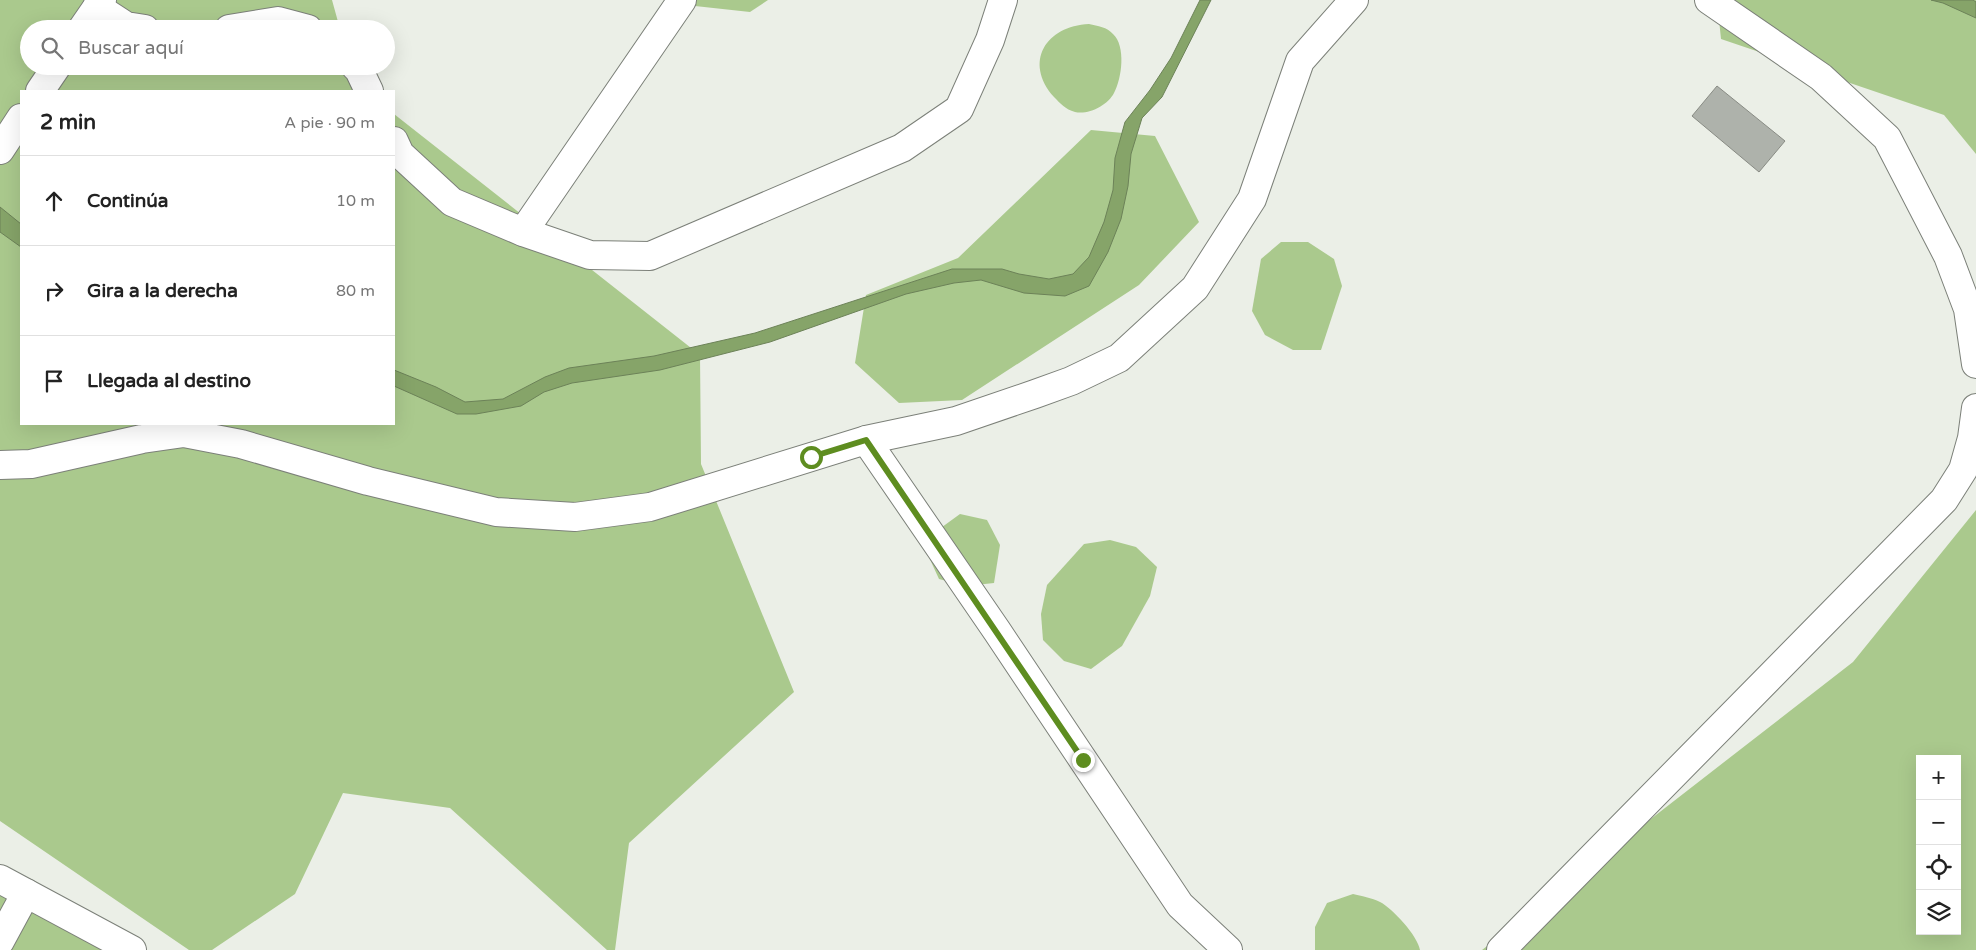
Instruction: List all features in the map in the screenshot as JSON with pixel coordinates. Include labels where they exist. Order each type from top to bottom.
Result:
[{"type":"street","points":[[523,232],[682,0]]},
{"type":"street","points":[[395,142],[400,154],[452,202],[523,232],[590,254],[650,256],[902,148],[958,109],[990,40],[1003,0]]},
{"type":"street","points":[[0,464],[31,464],[142,439],[184,433],[241,444],[368,482],[496,512],[575,517],[650,507],[866,440],[956,421],[1072,381],[1120,358],[1195,288],[1252,199],[1300,61],[1354,0]]},
{"type":"street","points":[[1709,0],[1821,77],[1887,138],[1948,256],[1968,309],[1976,364]]},
{"type":"street","points":[[94,12],[112,20]]},
{"type":"street","points":[[41,90],[51,75]]},
{"type":"street","points":[[362,75],[369,90]]},
{"type":"street","points":[[0,150],[20,120]]},
{"type":"street","points":[[1501,950],[1944,500],[1963,470],[1972,438],[1976,408]]},
{"type":"street","points":[[866,440],[997,631],[1180,906],[1228,950]]},
{"type":"street","points":[[0,879],[132,950]]},
{"type":"street","points":[[0,941],[26,893]]},
{"type":"shaded area","points":[[0,0],[332,0],[338,20],[20,20],[20,75],[356,75],[364,90],[20,90],[20,425],[395,425],[395,115],[700,355],[701,464],[794,692],[629,843],[615,950],[607,950],[450,808],[343,793],[295,894],[212,950],[189,950],[0,821]]},
{"type":"shaded area","points":[[689,0],[768,0],[750,12],[695,6]]},
{"type":"shaded area","points":[[1200,0],[1211,0],[1162,97],[1142,118],[1131,154],[1128,186],[1121,219],[1108,252],[1089,286],[1065,296],[1024,293],[981,280],[954,283],[906,294],[770,342],[660,370],[572,383],[544,392],[521,406],[476,414],[457,414],[395,386],[395,370],[436,387],[465,402],[503,399],[545,377],[569,368],[654,356],[755,333],[952,269],[1002,269],[1049,279],[1073,274],[1089,257],[1104,222],[1113,190],[1115,158],[1125,122],[1150,90],[1171,58]]},
{"type":"shaded area","points":[[1717,0],[1976,0],[1976,154],[1944,115],[1721,39]]},
{"type":"shaded area","points":[[1931,0],[1973,0],[1976,2],[1976,18],[1943,3]]},
{"type":"shaded area","points":[[1089,24],[1108,30],[1117,39],[1121,54],[1121,71],[1117,87],[1111,97],[1098,108],[1080,113],[1068,109],[1054,97],[1045,84],[1040,71],[1040,59],[1044,48],[1061,31],[1074,26]]},
{"type":"shaded area","points":[[1091,130],[1155,136],[1199,222],[1139,285],[962,400],[899,403],[855,363],[866,295],[958,258]]},
{"type":"shaded area","points":[[0,207],[20,223],[20,246],[0,232]]},
{"type":"shaded area","points":[[1281,242],[1308,242],[1334,259],[1342,286],[1321,350],[1293,350],[1265,335],[1252,311],[1261,259]]},
{"type":"shaded area","points":[[1976,510],[1976,950],[1482,950],[1853,662]]},
{"type":"shaded area","points":[[960,514],[987,520],[1000,545],[994,583],[966,586],[939,579],[928,555],[938,530]]},
{"type":"shaded area","points":[[1110,540],[1136,547],[1157,567],[1150,596],[1122,646],[1091,669],[1064,661],[1043,640],[1041,614],[1047,585],[1084,544]]},
{"type":"shaded area","points":[[0,893],[111,950],[0,950]]},
{"type":"shaded area","points":[[1353,894],[1377,901],[1391,910],[1410,930],[1420,950],[1315,950],[1315,927],[1327,903]]},
{"type":"building","points":[[1717,86],[1785,141],[1759,172],[1692,116]]},
{"type":"route","points":[[811,457],[866,440],[1083,760]]}]
